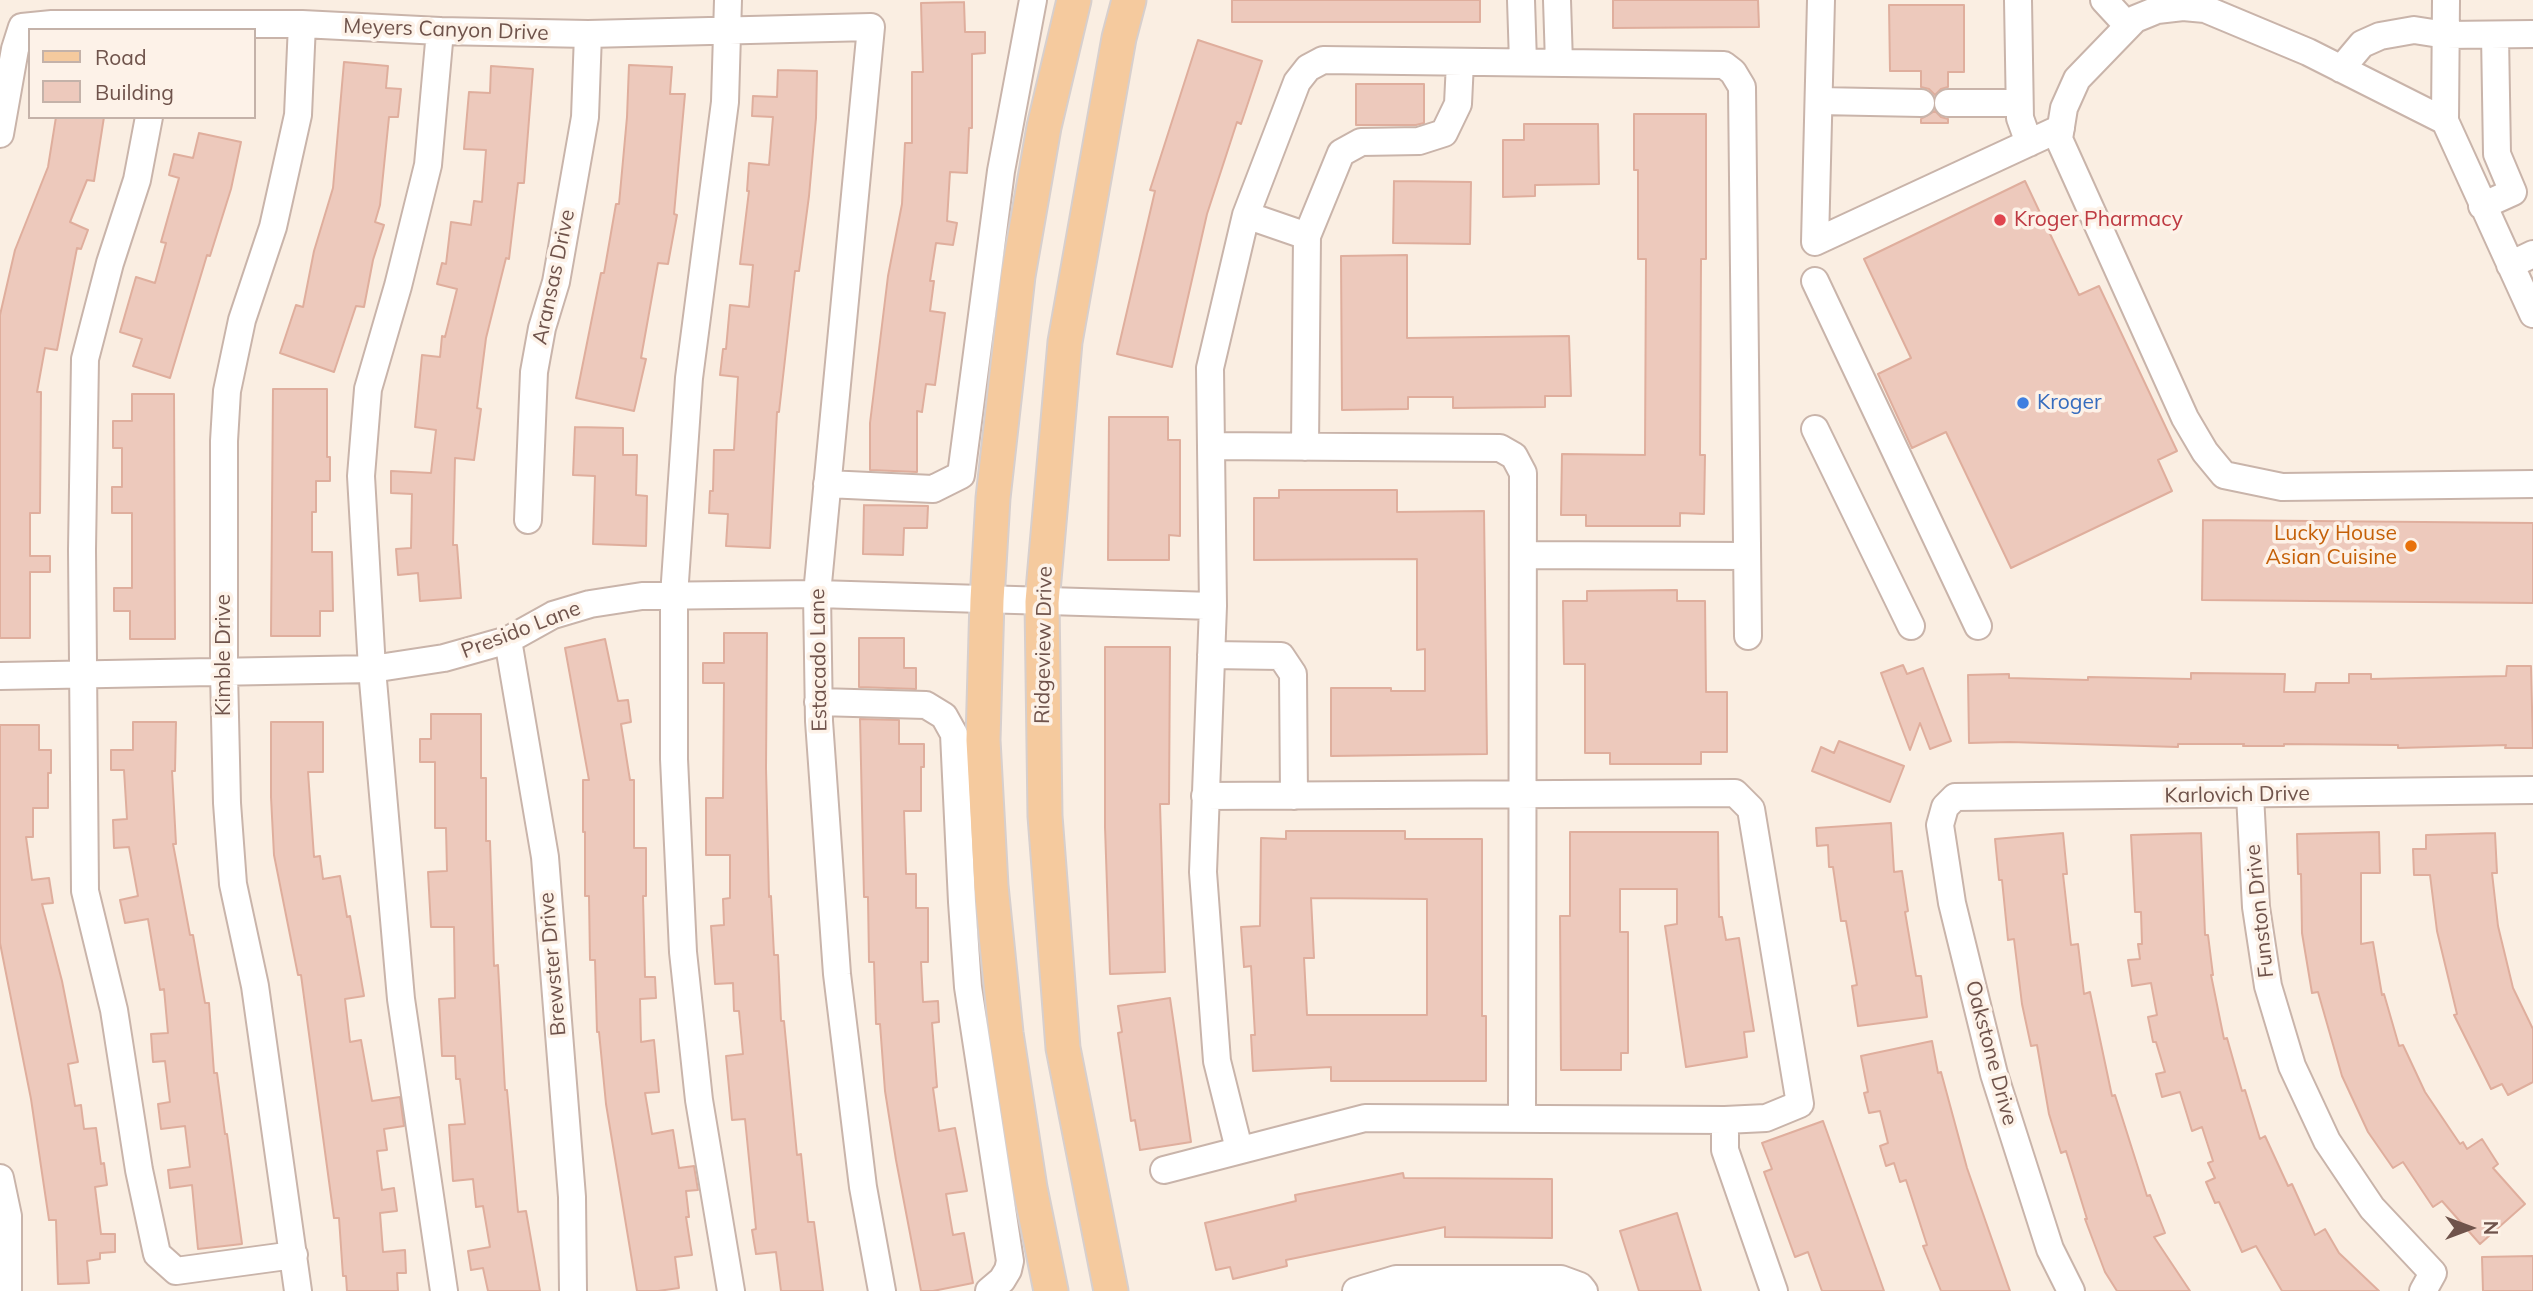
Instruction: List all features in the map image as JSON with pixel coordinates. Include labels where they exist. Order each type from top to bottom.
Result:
[{"type":"main road","points":[[1051,1291],[1030,1188],[1006,1033],[991,886],[983,740],[993,498],[1017,276],[1044,127],[1074,0]]},
{"type":"main road","name":"Ridgeview Drive","points":[[1111,1291],[1063,1048],[1045,816],[1042,602],[1065,342],[1119,38],[1129,0]]},
{"type":"street","points":[[728,0],[725,102],[690,378],[674,596],[674,759],[683,952],[699,1100],[731,1291]]},
{"type":"street","points":[[827,484],[933,489],[961,475],[1001,171],[1033,0]]},
{"type":"street","points":[[1521,0],[1523,62]]},
{"type":"street","points":[[1557,0],[1559,63]]},
{"type":"street","points":[[1821,0],[1815,242],[2061,128]]},
{"type":"street","points":[[2018,0],[2020,118],[2029,143]]},
{"type":"street","points":[[2104,0],[2128,26]]},
{"type":"street","points":[[2446,0],[2445,121],[2482,206],[2521,259],[2533,314]]},
{"type":"street","points":[[2445,121],[2235,20],[2196,4],[2170,4],[2135,19],[2077,79],[2064,108],[2059,139],[2185,418],[2205,452],[2224,475],[2282,487],[2533,484]]},
{"type":"street","name":"Meyers Canyon Drive","points":[[0,134],[15,49],[22,27],[63,12],[157,27],[302,24],[440,31],[587,34],[871,27]]},
{"type":"street","name":"Kimble Drive","points":[[298,1291],[255,986],[233,884],[227,803],[224,673],[224,441],[227,391],[242,320],[273,226],[298,115],[302,24]]},
{"type":"street","name":"Estacado Lane","points":[[871,27],[817,594],[818,702],[837,974],[863,1187],[882,1291]]},
{"type":"street","points":[[2341,69],[2362,44],[2380,36],[2414,30],[2446,34],[2533,34]]},
{"type":"street","points":[[440,31],[428,165],[398,286],[368,389],[362,475],[372,669],[401,999],[444,1291]]},
{"type":"street","name":"Aransas Drive","points":[[528,520],[534,372],[542,328],[556,282],[585,117],[587,34]]},
{"type":"street","points":[[2482,206],[2523,187],[2497,154],[2496,34]]},
{"type":"street","points":[[1239,1149],[1217,1060],[1203,872],[1213,606],[1210,368],[1246,215],[1297,82],[1308,68],[1323,60],[1724,65],[1733,72],[1742,87],[1748,635]]},
{"type":"street","points":[[1305,447],[1307,236],[1341,153],[1361,142],[1419,141],[1444,133],[1458,104],[1460,62]]},
{"type":"street","points":[[1819,101],[1921,103]]},
{"type":"street","points":[[1948,103],[2019,103]]},
{"type":"street","points":[[149,119],[137,180],[110,263],[85,359],[82,550],[85,891],[114,1010],[139,1170],[156,1254],[176,1271],[294,1255]]},
{"type":"street","points":[[1246,215],[1307,236]]},
{"type":"street","points":[[1815,282],[1978,626]]},
{"type":"street","points":[[1815,429],[1911,626]]},
{"type":"street","points":[[1211,446],[1500,448],[1514,456],[1523,473],[1522,1119]]},
{"type":"street","points":[[1523,555],[1747,556]]},
{"type":"street","name":"Presido Lane","points":[[0,676],[372,669],[444,659],[508,640],[553,615],[590,604],[642,596],[817,594],[1213,606]]},
{"type":"street","name":"Brewster Drive","points":[[508,640],[545,857],[572,1197],[573,1291]]},
{"type":"street","points":[[1211,655],[1280,656],[1293,674],[1294,796]]},
{"type":"street","points":[[818,702],[926,705],[944,716],[954,734],[961,902],[968,987],[1010,1261],[1002,1280],[989,1291]]},
{"type":"street","name":"Karlovich Drive","points":[[1945,807],[1955,797],[2533,790]]},
{"type":"street","points":[[1164,1170],[1365,1118],[1725,1120],[1766,1118],[1800,1104],[1751,809],[1735,793],[1205,796]]},
{"type":"street","name":"Funston Drive","points":[[2250,795],[2256,907],[2268,986],[2292,1066],[2328,1141],[2372,1208],[2428,1282]]},
{"type":"street","name":"Oakstone Drive","points":[[1945,807],[1940,825],[1952,903],[1994,1074],[2050,1249],[2071,1291]]},
{"type":"street","points":[[1725,1120],[1725,1150],[1774,1291]]},
{"type":"street","points":[[0,1178],[8,1216],[8,1291]]},
{"type":"street","points":[[1356,1291],[1396,1279],[1561,1279],[1582,1288]]},
{"type":"building","points":[[1232,0],[1480,0],[1480,22],[1232,22]]},
{"type":"building","points":[[1613,0],[1758,0],[1759,27],[1613,28]]},
{"type":"building","points":[[964,2],[965,32],[985,32],[985,53],[972,54],[972,128],[969,128],[967,173],[950,172],[947,221],[957,223],[953,245],[936,243],[930,281],[934,281],[930,311],[945,313],[935,385],[926,384],[922,412],[917,411],[917,472],[870,470],[870,423],[888,276],[902,204],[905,143],[912,143],[912,72],[923,72],[921,3]]},
{"type":"building","points":[[1889,5],[1964,5],[1964,72],[1948,72],[1948,87],[1935,95],[1929,89],[1921,87],[1921,71],[1890,71]]},
{"type":"building","points":[[1198,40],[1262,61],[1241,124],[1237,122],[1207,214],[1172,367],[1117,354],[1155,191],[1150,190]]},
{"type":"building","points":[[344,62],[388,66],[386,88],[401,89],[398,117],[389,117],[380,205],[375,222],[384,225],[373,260],[364,307],[356,306],[334,372],[280,353],[296,305],[303,307],[314,251],[333,188]]},
{"type":"building","points":[[629,65],[672,67],[670,94],[685,94],[674,214],[677,215],[668,264],[658,263],[641,358],[646,359],[634,411],[576,398],[601,273],[604,273],[616,204],[619,204]]},
{"type":"building","points":[[491,66],[533,69],[524,183],[518,183],[509,259],[506,258],[486,338],[477,408],[481,409],[474,460],[455,458],[453,545],[457,545],[461,598],[420,601],[418,573],[398,575],[396,549],[411,548],[412,494],[391,493],[391,471],[431,473],[436,430],[415,427],[422,355],[440,357],[442,336],[445,337],[457,289],[437,284],[442,263],[446,264],[451,222],[471,225],[474,201],[482,202],[486,150],[464,149],[469,92],[490,93]]},
{"type":"building","points":[[778,70],[817,71],[809,196],[799,271],[795,271],[777,412],[770,548],[726,546],[728,514],[709,513],[710,491],[713,491],[714,450],[734,450],[738,377],[720,375],[723,349],[726,349],[730,305],[749,307],[753,265],[740,264],[749,191],[749,163],[769,165],[773,117],[752,116],[753,96],[777,97]]},
{"type":"building","points":[[1356,84],[1424,84],[1424,123],[1356,125]]},
{"type":"building","points":[[1935,111],[1948,119],[1948,123],[1921,123],[1921,119]]},
{"type":"building","points":[[1634,114],[1706,114],[1706,259],[1701,259],[1700,455],[1705,455],[1704,514],[1680,513],[1680,526],[1586,526],[1586,515],[1561,515],[1562,454],[1645,455],[1646,259],[1638,259],[1638,170],[1634,170]]},
{"type":"building","points":[[56,119],[104,119],[94,181],[87,180],[70,222],[88,230],[81,249],[77,248],[57,350],[45,348],[37,392],[41,392],[40,513],[30,513],[30,556],[50,556],[50,572],[30,572],[30,638],[0,638],[0,315],[15,250],[48,167]]},
{"type":"building","points":[[1524,124],[1598,124],[1599,184],[1535,185],[1535,196],[1503,197],[1503,140],[1524,140]]},
{"type":"building","points":[[199,133],[241,142],[231,189],[210,256],[207,255],[170,378],[133,366],[142,339],[120,332],[136,277],[155,283],[166,243],[161,242],[179,178],[169,175],[174,154],[193,158]]},
{"type":"building","points":[[1394,181],[1471,182],[1470,244],[1393,243]]},
{"type":"building","name":"Kroger","points":[[2025,181],[2079,295],[2099,286],[2177,451],[2158,460],[2172,491],[2011,568],[1946,432],[1912,448],[1878,374],[1911,358],[1864,259]]},
{"type":"building","points":[[1407,255],[1407,338],[1569,336],[1571,396],[1545,396],[1545,407],[1453,408],[1453,397],[1408,397],[1408,409],[1342,410],[1341,256]]},
{"type":"building","points":[[273,389],[327,389],[327,457],[330,457],[330,481],[316,481],[316,512],[312,512],[312,552],[332,552],[333,611],[320,611],[320,636],[271,636]]},
{"type":"building","points":[[132,394],[174,394],[175,639],[130,639],[130,611],[114,611],[114,588],[132,588],[132,513],[112,513],[112,487],[122,487],[122,448],[113,448],[113,421],[132,421]]},
{"type":"building","points":[[1109,417],[1168,417],[1168,440],[1180,440],[1180,536],[1169,535],[1169,560],[1108,560]]},
{"type":"building","points":[[575,427],[623,428],[623,455],[637,455],[636,495],[647,496],[646,546],[593,544],[595,476],[573,475]]},
{"type":"building","points":[[1279,490],[1397,490],[1397,512],[1484,511],[1487,754],[1331,756],[1331,688],[1425,691],[1425,649],[1417,650],[1417,559],[1254,560],[1254,498],[1279,498]]},
{"type":"building","points":[[864,505],[928,506],[927,528],[904,528],[903,555],[863,554]]},
{"type":"building","points":[[2203,520],[2533,523],[2533,603],[2202,600]]},
{"type":"building","points":[[1677,590],[1677,601],[1705,601],[1706,692],[1727,692],[1727,752],[1701,752],[1701,764],[1610,764],[1610,753],[1585,753],[1585,664],[1564,664],[1563,601],[1587,601],[1587,591]]},
{"type":"building","points":[[724,633],[767,633],[769,897],[771,896],[774,955],[778,955],[781,1021],[784,1021],[797,1155],[801,1154],[808,1222],[814,1222],[823,1291],[781,1291],[776,1252],[756,1254],[745,1119],[732,1120],[726,1056],[743,1054],[739,1011],[734,1011],[733,983],[715,984],[711,926],[724,925],[723,899],[730,898],[730,855],[706,855],[706,798],[723,798],[724,683],[703,683],[703,663],[724,663]]},
{"type":"building","points":[[859,638],[904,638],[904,668],[916,668],[916,689],[859,687]]},
{"type":"building","points":[[605,639],[618,701],[628,700],[631,722],[621,724],[630,780],[634,780],[634,848],[646,848],[646,896],[643,896],[645,977],[655,977],[656,998],[640,999],[641,1042],[654,1040],[659,1092],[645,1093],[652,1134],[673,1130],[679,1168],[694,1166],[698,1190],[686,1191],[689,1217],[686,1217],[692,1255],[675,1257],[679,1288],[658,1291],[637,1291],[606,1104],[597,1032],[595,960],[590,960],[589,896],[585,896],[583,832],[583,780],[589,780],[565,648]]},
{"type":"building","points":[[1105,647],[1170,647],[1169,804],[1160,804],[1165,972],[1110,974],[1105,827]]},
{"type":"building","points":[[1903,665],[1907,674],[1923,668],[1951,741],[1930,749],[1920,723],[1910,750],[1881,673]]},
{"type":"building","points":[[2507,666],[2531,666],[2533,748],[2505,748],[2506,745],[2398,748],[2398,745],[2178,744],[2178,747],[1969,743],[1968,675],[2009,674],[2009,678],[2088,680],[2088,677],[2191,679],[2191,673],[2285,674],[2284,692],[2315,692],[2316,683],[2349,683],[2349,674],[2371,674],[2371,679],[2506,676]]},
{"type":"building","points":[[431,714],[481,714],[481,778],[486,778],[486,841],[490,841],[494,966],[498,965],[505,1090],[518,1212],[526,1211],[540,1291],[488,1291],[483,1268],[471,1270],[468,1251],[490,1247],[483,1206],[476,1207],[473,1179],[453,1181],[449,1125],[465,1124],[460,1079],[456,1079],[455,1056],[442,1056],[439,999],[455,998],[454,927],[431,927],[428,872],[447,871],[446,828],[435,828],[435,762],[420,762],[420,739],[431,739]]},
{"type":"building","points":[[860,719],[899,720],[899,744],[924,744],[921,811],[904,811],[906,874],[916,874],[916,908],[928,908],[928,962],[921,962],[923,1002],[938,1001],[939,1022],[932,1023],[937,1087],[933,1088],[939,1131],[955,1128],[967,1191],[946,1194],[953,1235],[964,1233],[973,1283],[933,1291],[921,1291],[885,1091],[880,1024],[876,1024],[874,962],[869,962],[868,897],[864,897]]},
{"type":"building","points":[[133,722],[176,722],[175,771],[172,771],[176,844],[173,844],[205,1003],[209,1003],[214,1073],[217,1073],[227,1134],[242,1244],[198,1249],[192,1185],[170,1188],[168,1170],[190,1167],[185,1126],[161,1129],[158,1104],[170,1102],[165,1061],[153,1062],[151,1034],[168,1033],[164,989],[160,990],[148,919],[125,923],[120,900],[138,896],[129,847],[114,848],[113,820],[127,819],[124,770],[111,770],[111,750],[133,750]]},
{"type":"building","points":[[271,722],[323,722],[323,772],[308,772],[314,857],[320,856],[323,879],[340,876],[347,917],[350,916],[364,996],[345,999],[350,1042],[361,1040],[372,1101],[400,1097],[404,1126],[384,1129],[387,1150],[377,1151],[382,1190],[394,1188],[397,1211],[380,1213],[383,1252],[405,1250],[406,1273],[397,1273],[398,1291],[347,1291],[346,1276],[343,1276],[339,1218],[334,1218],[301,975],[298,975],[274,855]]},
{"type":"building","points":[[0,725],[39,725],[39,750],[51,750],[48,808],[33,808],[33,837],[26,837],[32,880],[49,878],[53,903],[42,904],[62,981],[78,1062],[68,1064],[75,1106],[81,1105],[84,1129],[96,1128],[101,1164],[104,1163],[107,1185],[95,1187],[101,1234],[115,1234],[115,1252],[100,1253],[100,1259],[87,1261],[89,1283],[58,1284],[56,1220],[49,1220],[31,1099],[0,943]]},
{"type":"building","points":[[1839,741],[1904,766],[1890,802],[1812,771],[1821,747],[1834,753]]},
{"type":"building","points":[[1891,823],[1894,872],[1902,871],[1908,911],[1905,912],[1916,976],[1921,976],[1927,1017],[1858,1026],[1852,986],[1857,985],[1846,921],[1841,921],[1833,867],[1829,867],[1828,845],[1817,846],[1816,828]]},
{"type":"building","points":[[1286,831],[1405,831],[1405,839],[1482,839],[1482,1016],[1486,1016],[1486,1081],[1331,1081],[1331,1067],[1253,1071],[1251,1035],[1255,1035],[1251,966],[1244,967],[1241,927],[1260,926],[1261,838],[1286,839]],"holes":[[[1311,898],[1427,899],[1427,1015],[1307,1015],[1304,958],[1314,958]]]},
{"type":"building","points":[[1570,832],[1718,832],[1719,917],[1722,917],[1726,940],[1739,938],[1754,1031],[1744,1032],[1747,1057],[1686,1067],[1665,926],[1677,924],[1677,889],[1620,889],[1620,932],[1628,932],[1628,1053],[1621,1053],[1621,1070],[1561,1070],[1560,916],[1570,916]]},
{"type":"building","points":[[2379,832],[2380,873],[2361,873],[2361,944],[2373,942],[2382,995],[2384,994],[2399,1046],[2403,1045],[2425,1092],[2460,1144],[2463,1142],[2467,1149],[2482,1139],[2498,1164],[2493,1168],[2525,1204],[2480,1244],[2442,1201],[2433,1207],[2403,1162],[2393,1168],[2368,1132],[2342,1076],[2318,992],[2312,993],[2302,933],[2297,834]]},
{"type":"building","points":[[2063,833],[2067,874],[2063,874],[2071,945],[2078,944],[2084,994],[2090,992],[2112,1096],[2115,1095],[2147,1196],[2150,1195],[2165,1233],[2154,1237],[2190,1291],[2117,1291],[2105,1272],[2085,1219],[2066,1151],[2061,1153],[2049,1114],[2037,1045],[2031,1046],[2022,1004],[2014,939],[2008,940],[1995,839]]},
{"type":"building","points":[[2201,833],[2205,935],[2208,935],[2211,975],[2224,1039],[2227,1038],[2242,1091],[2245,1090],[2260,1139],[2265,1136],[2288,1186],[2292,1184],[2315,1235],[2325,1229],[2339,1253],[2379,1291],[2282,1291],[2256,1246],[2242,1252],[2219,1202],[2215,1203],[2206,1182],[2215,1178],[2208,1163],[2213,1161],[2202,1127],[2192,1131],[2180,1092],[2162,1097],[2156,1074],[2165,1072],[2156,1042],[2153,1042],[2148,1017],[2157,1015],[2151,983],[2132,986],[2128,960],[2140,959],[2138,944],[2142,944],[2141,912],[2135,912],[2131,835]]},
{"type":"building","points":[[2495,833],[2497,873],[2492,873],[2498,926],[2513,988],[2533,1029],[2533,1082],[2508,1095],[2502,1084],[2491,1089],[2454,1015],[2457,1014],[2437,931],[2430,875],[2414,875],[2413,849],[2426,849],[2426,835]]},
{"type":"building","points":[[1170,998],[1191,1142],[1140,1150],[1135,1120],[1131,1121],[1118,1033],[1122,1032],[1118,1006]]},
{"type":"building","points":[[1932,1041],[1938,1073],[1941,1072],[1967,1168],[2010,1291],[1941,1291],[1923,1246],[1927,1245],[1906,1180],[1900,1182],[1894,1163],[1886,1166],[1880,1146],[1888,1143],[1880,1111],[1869,1113],[1864,1093],[1868,1092],[1861,1056]]},
{"type":"building","points":[[1823,1121],[1884,1291],[1822,1291],[1808,1252],[1795,1257],[1764,1172],[1772,1169],[1762,1143]]},
{"type":"building","points":[[1403,1173],[1404,1178],[1552,1179],[1552,1238],[1445,1237],[1445,1227],[1286,1260],[1287,1266],[1233,1279],[1230,1267],[1216,1270],[1205,1223],[1296,1201],[1295,1195]]},
{"type":"building","points":[[1677,1213],[1701,1291],[1639,1291],[1620,1231]]},
{"type":"building","points":[[2533,1256],[2533,1291],[2483,1291],[2482,1257]]},
{"type":"place","name":"Kroger Pharmacy","points":[[2000,220]]},
{"type":"place","name":"Kroger","points":[[2023,403]]},
{"type":"place","name":"Lucky House Asian Cuisine","points":[[2411,546]]}]
